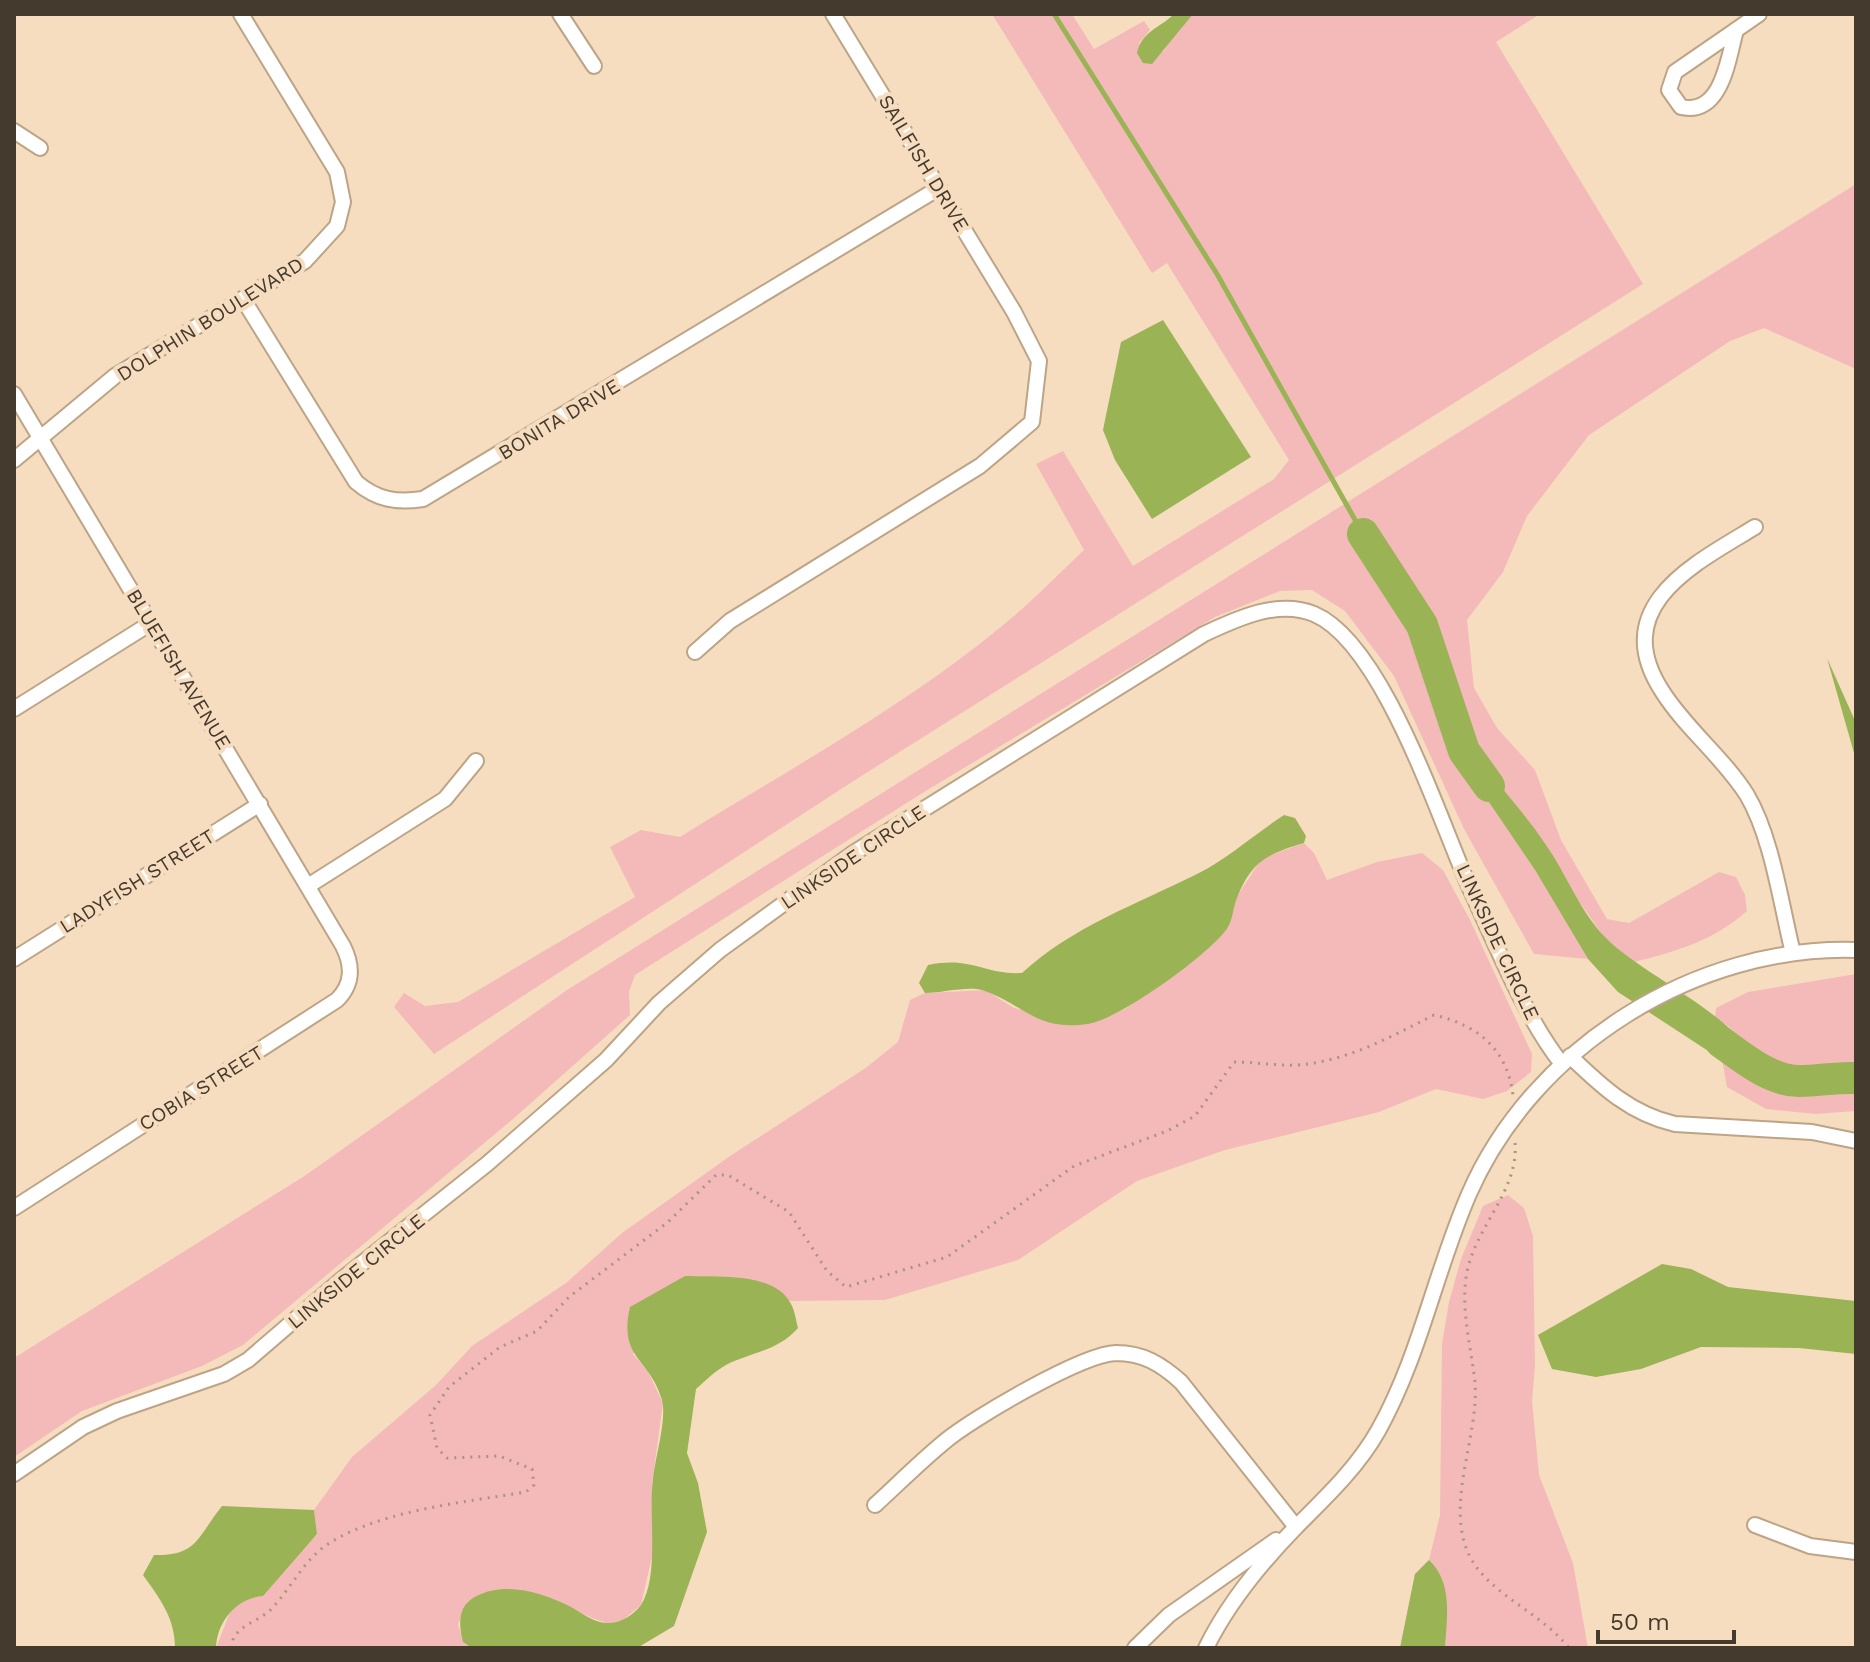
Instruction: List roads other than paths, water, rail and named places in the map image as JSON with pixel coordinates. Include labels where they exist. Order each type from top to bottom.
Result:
[{"type":"street","name":"DOLPHIN BOULEVARD","points":[[14,460],[115,376],[305,261],[323,245],[337,226],[343,202],[337,172],[241,14]]},
{"type":"street","points":[[560,14],[594,66]]},
{"type":"street","name":"SAILFISH DRIVE","points":[[695,652],[730,621],[980,466],[1032,422],[1039,361],[1014,312],[833,14]]},
{"type":"street","points":[[1736,30],[1719,88],[1712,99],[1691,109],[1681,107],[1669,90],[1675,72],[1759,14]]},
{"type":"street","points":[[14,131],[40,148]]},
{"type":"street","name":"BONITA DRIVE","points":[[243,299],[356,482],[373,494],[392,501],[423,499],[939,188]]},
{"type":"street","name":"BLUEFISH AVENUE","points":[[14,394],[343,946]]},
{"type":"street","points":[[1755,527],[1685,569],[1669,583],[1650,617],[1647,653],[1662,692],[1734,775],[1749,798],[1759,823],[1793,953]]},
{"type":"street","name":"LINKSIDE CIRCLE","points":[[14,1474],[83,1427],[117,1411],[224,1374],[248,1360],[341,1280],[487,1164],[606,1060],[659,1003],[803,887],[1204,634],[1254,614],[1282,609],[1313,613],[1339,630],[1359,656],[1415,754],[1468,884],[1539,1031],[1566,1060],[1634,1111],[1654,1119],[1812,1132],[1856,1141]]},
{"type":"street","points":[[14,709],[151,623]]},
{"type":"street","points":[[308,886],[445,799],[476,761]]},
{"type":"street","name":"LADYFISH STREET","points":[[14,959],[260,804]]},
{"type":"street","name":"COBIA STREET","points":[[14,1208],[337,1000],[349,984],[351,972],[343,946]]},
{"type":"street","points":[[1206,1648],[1233,1602],[1296,1527],[1350,1471],[1397,1395],[1470,1192],[1494,1144],[1566,1060],[1629,1013],[1685,985],[1746,962],[1793,953],[1856,950]]},
{"type":"street","points":[[875,1505],[954,1435],[1074,1365],[1103,1355],[1132,1354],[1164,1366],[1181,1382],[1296,1527]]},
{"type":"street","points":[[1755,1525],[1810,1546],[1856,1552]]},
{"type":"street","points":[[1135,1648],[1169,1615],[1296,1527]]},
{"type":"waterway","points":[[1054,14],[1217,274],[1363,534]]},
{"type":"waterway","points":[[1363,534],[1422,625],[1464,751],[1489,786]]},
{"type":"waterway","points":[[1721,1042],[1758,1068],[1789,1080],[1856,1078]]}]
